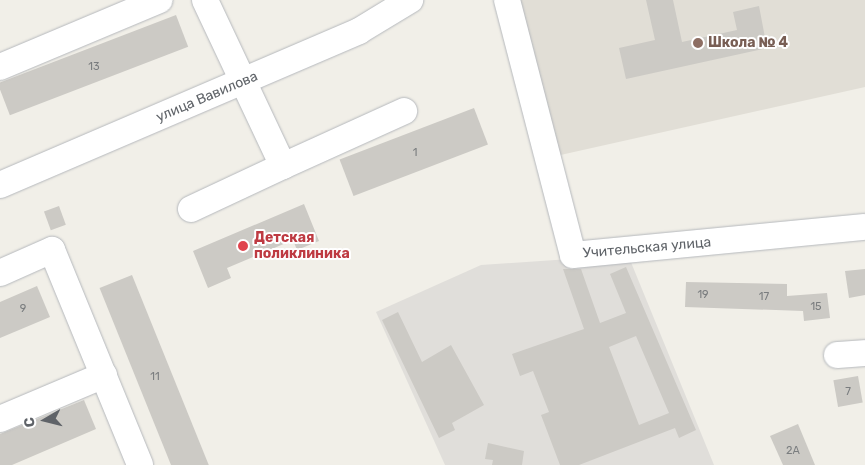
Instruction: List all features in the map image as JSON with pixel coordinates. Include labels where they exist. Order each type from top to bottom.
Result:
[{"type":"street","points":[[0,66],[159,0]]},
{"type":"street","points":[[205,0],[283,166]]},
{"type":"street","name":"улица Вавилова","points":[[0,185],[359,31],[410,0]]},
{"type":"street","name":"Учительская улица","points":[[507,0],[572,255],[865,227]]},
{"type":"street","points":[[192,208],[404,111]]},
{"type":"street","points":[[0,272],[52,250],[140,465]]},
{"type":"street","points":[[837,356],[865,353]]},
{"type":"street","points":[[0,420],[104,375]]},
{"type":"shaded area","name":"Школа № 4","points":[[520,0],[865,0],[865,87],[556,156]]},
{"type":"shaded area","points":[[628,255],[714,465],[445,465],[376,312],[481,265]]},
{"type":"building","points":[[646,0],[673,0],[682,42],[737,30],[733,12],[759,6],[767,48],[626,79],[619,48],[655,40]]},
{"type":"building","points":[[176,15],[188,47],[10,115],[0,89],[0,83]]},
{"type":"building","points":[[474,108],[488,144],[354,196],[340,160]]},
{"type":"building","name":"Детская поликлиника","points":[[304,204],[319,241],[297,250],[293,240],[227,268],[231,278],[208,288],[193,251]]},
{"type":"building","points":[[59,206],[66,225],[51,230],[44,211]]},
{"type":"building","points":[[626,267],[696,430],[679,438],[675,428],[579,465],[560,465],[541,415],[549,412],[533,371],[520,376],[512,354],[584,329],[563,269],[581,269],[600,323],[626,313],[610,274]],"holes":[[[636,336],[669,413],[639,425],[609,347]]]},
{"type":"building","points":[[865,269],[865,295],[849,298],[845,271]]},
{"type":"building","points":[[132,275],[209,465],[171,465],[100,288]]},
{"type":"building","points":[[686,282],[787,284],[787,296],[827,293],[830,318],[804,321],[803,311],[685,307]]},
{"type":"building","points":[[37,286],[50,317],[0,338],[0,302]]},
{"type":"building","points":[[398,312],[422,362],[451,345],[484,405],[452,423],[455,430],[439,438],[382,320]]},
{"type":"building","points":[[858,376],[863,403],[838,407],[833,380]]},
{"type":"building","points":[[84,400],[96,429],[12,465],[0,465],[0,434]]},
{"type":"building","points":[[798,424],[815,465],[783,465],[770,436]]},
{"type":"building","points":[[488,443],[524,451],[522,465],[492,465],[493,460],[485,459]]},
{"type":"place","name":"Школа № 4","points":[[698,43]]},
{"type":"place","name":"Детская поликлиника","points":[[243,246]]}]
